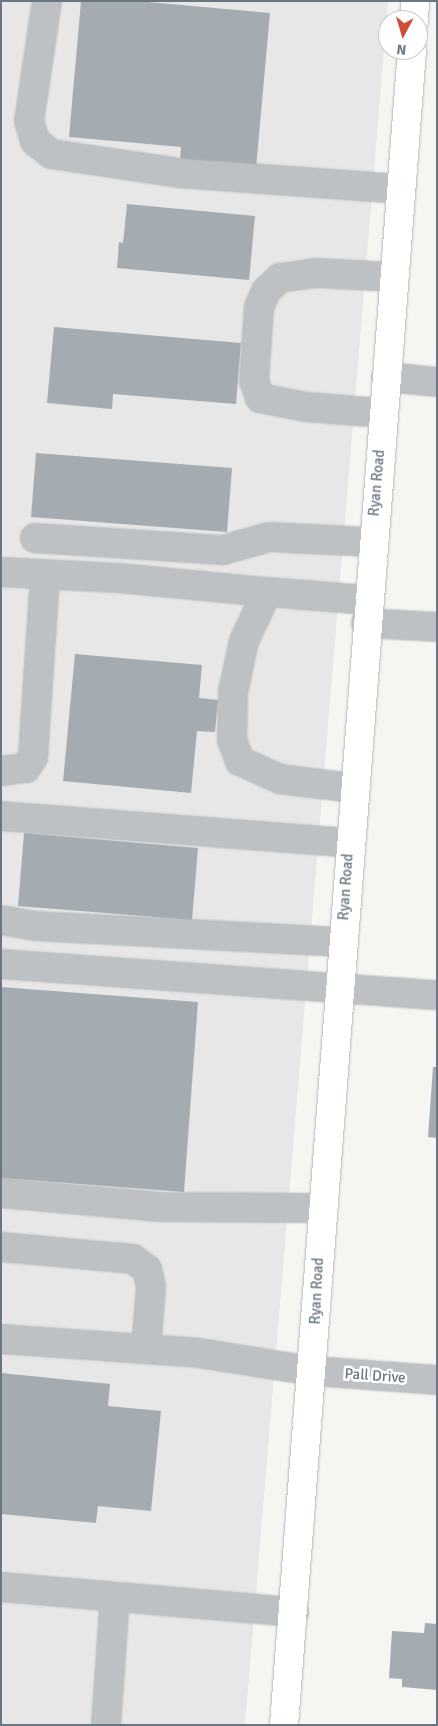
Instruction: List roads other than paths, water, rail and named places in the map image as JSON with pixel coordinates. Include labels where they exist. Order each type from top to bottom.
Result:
[{"type":"main road","name":"Ryan Road","points":[[284,1725],[313,1371],[322,1208],[353,788],[411,60]]},
{"type":"street","points":[[47,1],[29,120],[35,141],[51,154],[179,173],[401,189]]},
{"type":"street","points":[[383,413],[306,407],[260,398],[254,380],[259,307],[266,290],[280,278],[316,273],[394,277]]},
{"type":"street","points":[[386,377],[437,382]]},
{"type":"street","points":[[35,538],[223,550],[269,538],[372,542]]},
{"type":"street","points":[[1,572],[118,578],[267,592],[367,611],[437,627]]},
{"type":"street","points":[[1,771],[26,768],[33,757],[45,574]]},
{"type":"street","points":[[267,592],[244,640],[232,692],[232,740],[240,761],[280,779],[353,788]]},
{"type":"street","points":[[10,816],[349,843]]},
{"type":"street","points":[[1,920],[35,926],[342,942]]},
{"type":"street","points":[[1,964],[437,995]]},
{"type":"street","points":[[1,1193],[161,1207],[322,1208]]},
{"type":"street","points":[[1,1247],[133,1259],[147,1269],[151,1287],[146,1348]]},
{"type":"street","name":"Pall Drive","points":[[1,1338],[199,1353],[313,1371],[437,1380]]},
{"type":"street","points":[[1,1588],[294,1612]]},
{"type":"street","points":[[106,1725],[115,1597]]}]
